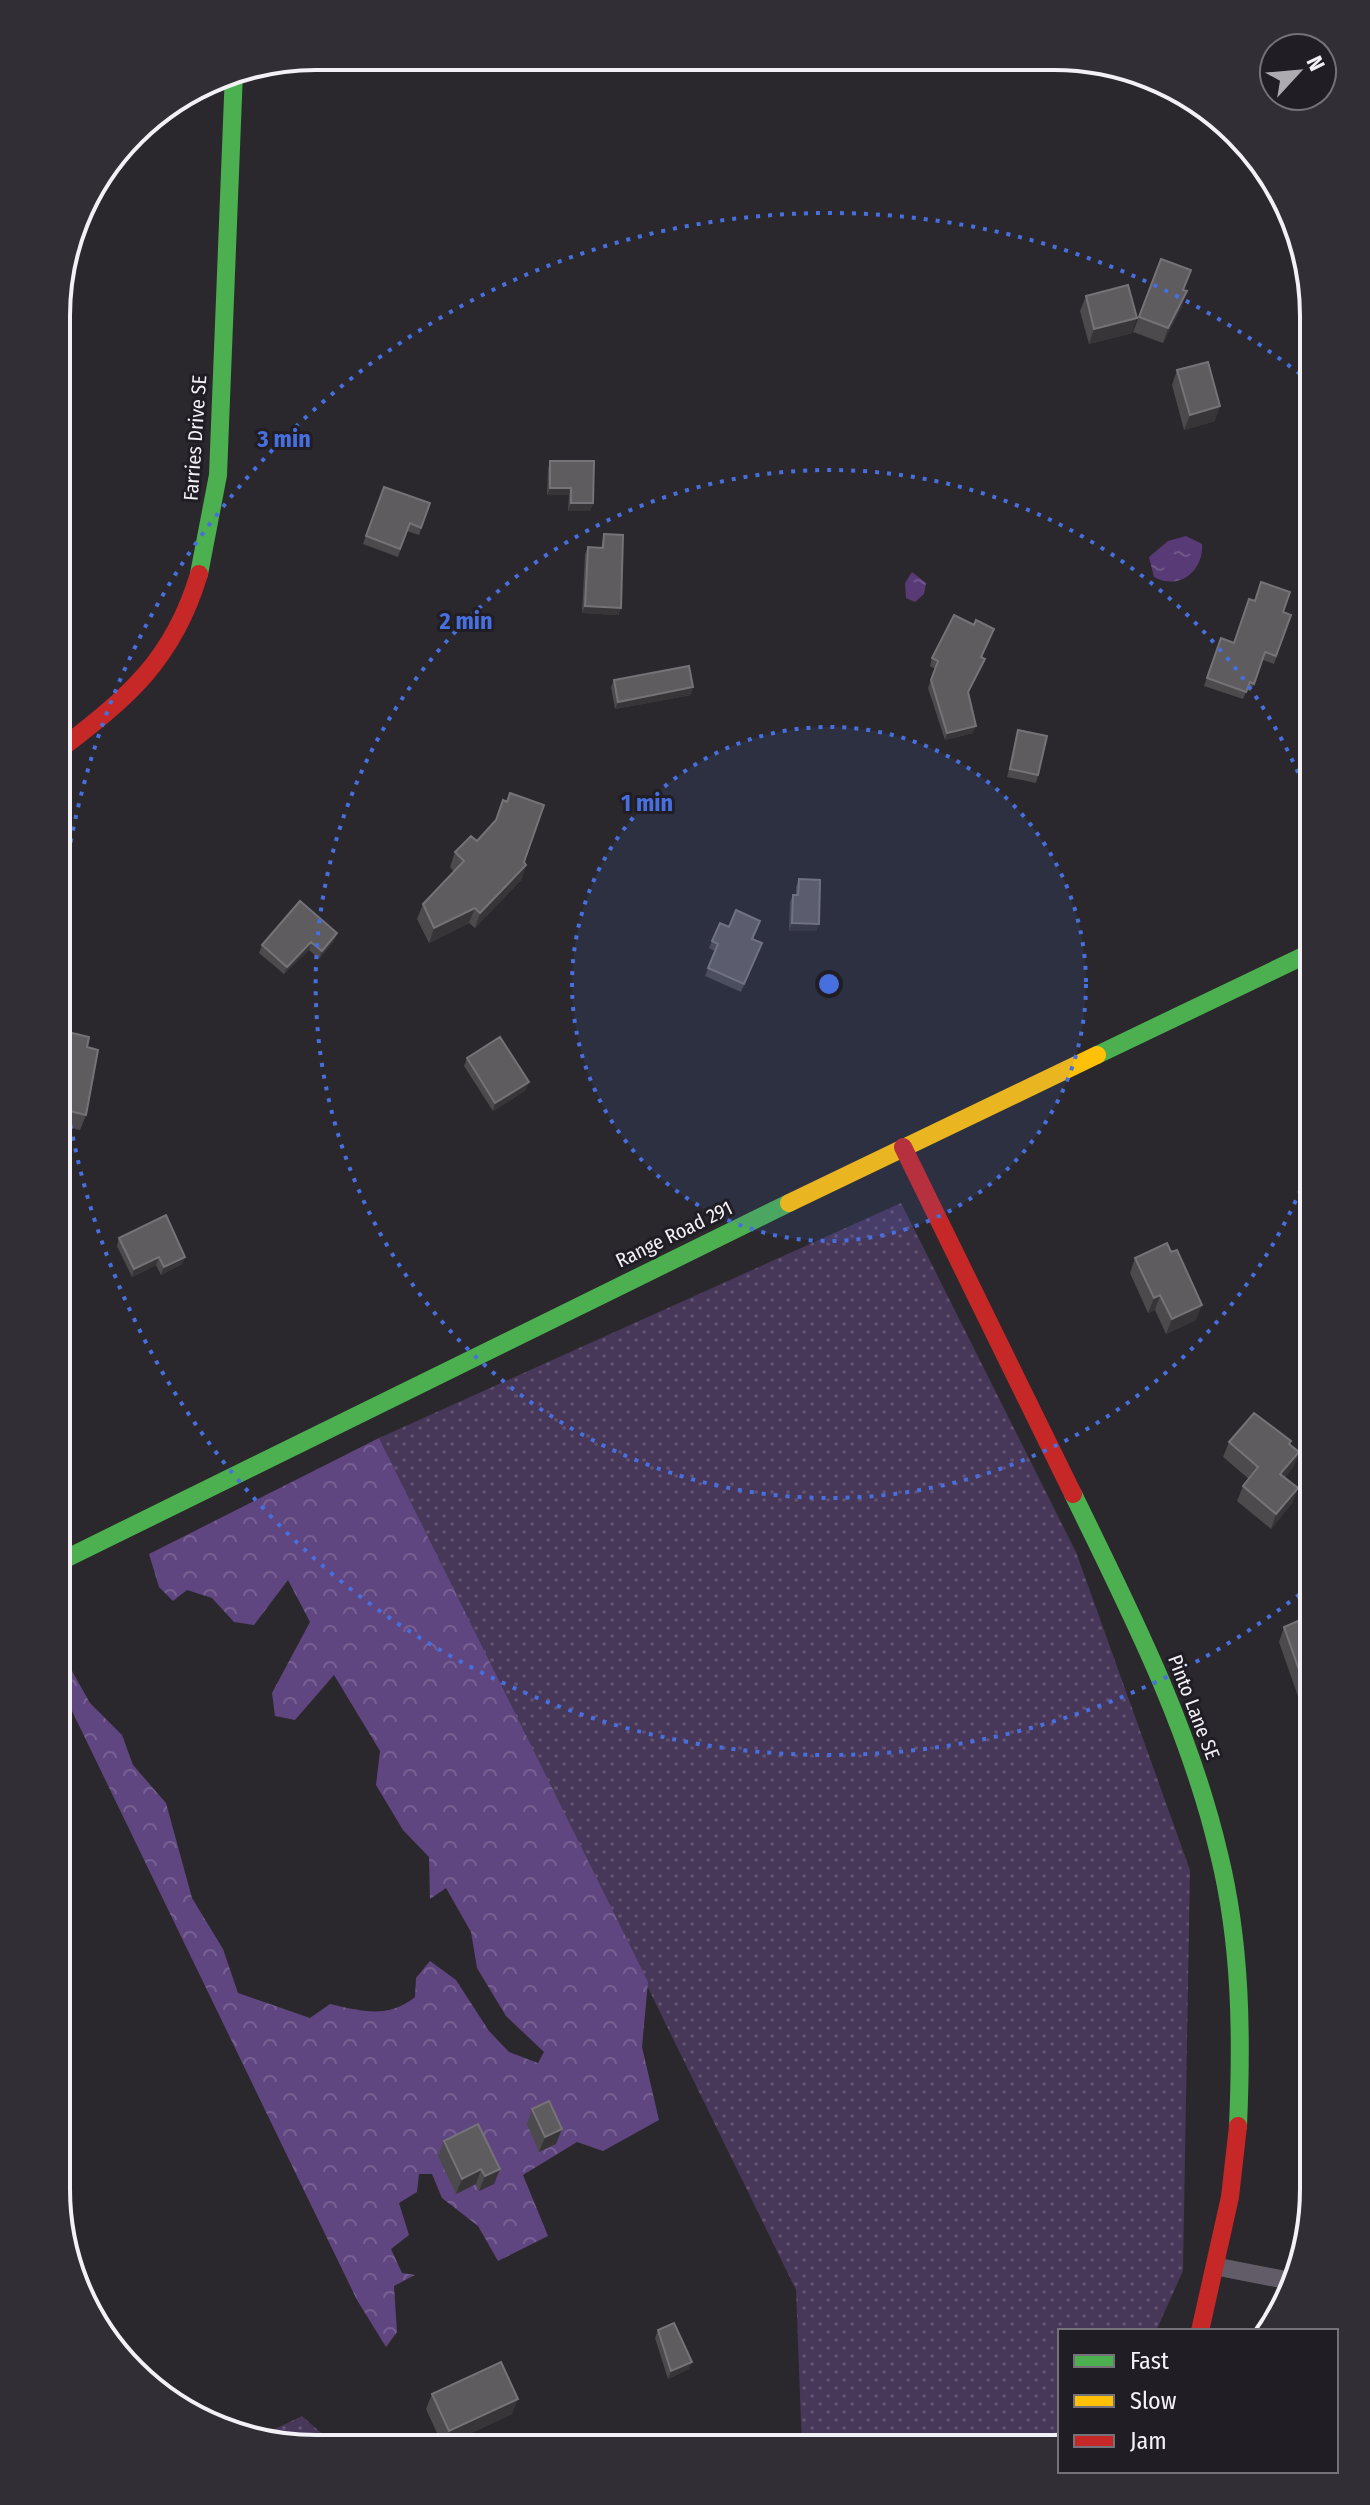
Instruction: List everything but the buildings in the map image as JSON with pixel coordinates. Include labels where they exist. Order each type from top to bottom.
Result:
[{"type":"street","name":"Farries Drive SE","points":[[70,742],[111,711],[160,660],[185,610],[208,538],[218,475],[234,84]]},
{"type":"street","name":"Range Road 291","points":[[70,1557],[903,1147],[1300,958]]},
{"type":"street","name":"Pinto Lane SE","points":[[903,1147],[1147,1647],[1202,1789],[1225,1886],[1239,1968],[1241,2046],[1236,2150],[1219,2267],[1201,2329]]},
{"type":"street","points":[[1219,2267],[1282,2279]]},
{"type":"shaded area","points":[[901,1203],[1076,1552],[1190,1870],[1183,2271],[1157,2329],[1058,2329],[1058,2435],[802,2435],[796,2290],[379,1438]]},
{"type":"shaded area","points":[[302,2416],[323,2435],[284,2433],[271,2431]]},
{"type":"green space","points":[[379,1438],[648,1982],[642,2047],[659,2120],[603,2151],[577,2142],[523,2175],[548,2236],[498,2261],[478,2226],[442,2198],[432,2174],[419,2174],[417,2192],[399,2203],[409,2235],[391,2249],[402,2273],[415,2275],[394,2286],[397,2332],[386,2347],[357,2300],[70,1707],[70,1672],[90,1703],[122,1735],[133,1765],[166,1803],[192,1898],[223,1949],[238,1993],[310,2018],[330,2004],[363,2011],[384,2011],[415,1997],[416,1978],[430,1961],[456,1980],[489,2031],[509,2052],[538,2063],[544,2052],[506,2016],[477,1968],[471,1932],[446,1888],[430,1899],[429,1857],[403,1830],[376,1785],[380,1751],[334,1675],[295,1720],[275,1716],[272,1693],[310,1622],[288,1580],[254,1625],[234,1622],[212,1598],[187,1590],[173,1601],[159,1587],[149,1554]]},
{"type":"water","points":[[1186,536],[1202,544],[1202,554],[1194,570],[1181,580],[1172,582],[1154,577],[1149,557],[1168,541]]},
{"type":"water","points":[[912,572],[926,583],[924,594],[915,602],[906,598],[905,583]]},
{"type":"traffic: fast","points":[[199,574],[218,475],[234,84]]},
{"type":"traffic: fast","points":[[1097,1055],[1300,958]]},
{"type":"traffic: fast","points":[[70,1557],[789,1203]]},
{"type":"traffic: fast","points":[[1073,1494],[1175,1715],[1192,1760],[1219,1854],[1236,1955],[1240,2058],[1238,2126]]},
{"type":"traffic: slow","points":[[789,1203],[1097,1055]]},
{"type":"traffic: jam","points":[[70,741],[126,695],[145,675],[176,631],[199,574]]},
{"type":"traffic: jam","points":[[903,1147],[1073,1494]]},
{"type":"traffic: jam","points":[[1200,2329],[1230,2197],[1238,2126]]}]
